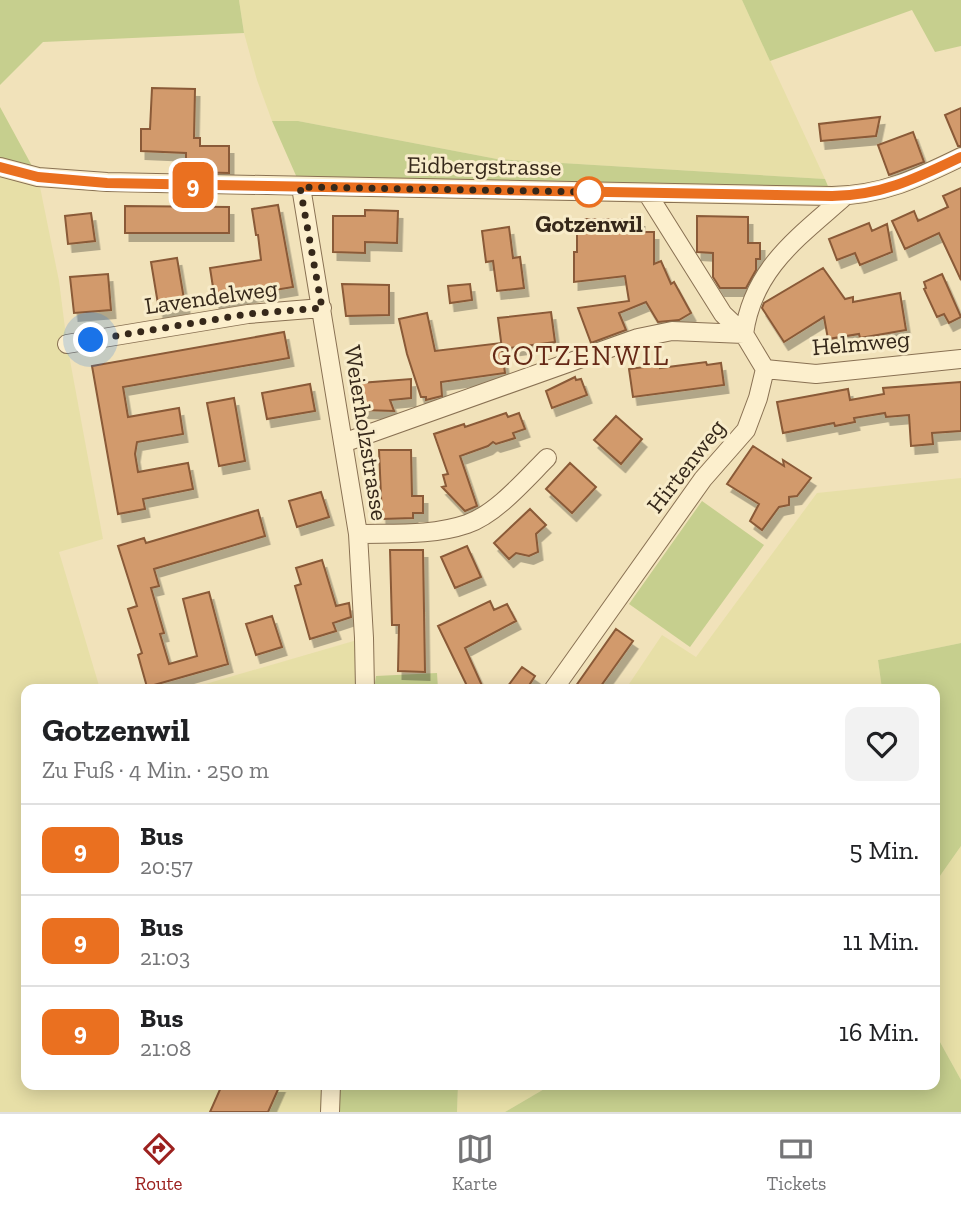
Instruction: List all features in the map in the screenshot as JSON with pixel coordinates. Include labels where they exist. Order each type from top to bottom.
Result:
[{"type":"street","name":"Eidbergstrasse","points":[[0,167],[38,177],[107,183],[845,196],[882,191],[914,180],[961,157]]},
{"type":"street","name":"Weierholzstrasse","points":[[300,187],[358,534],[365,684]]},
{"type":"street","points":[[647,193],[723,314],[744,334],[765,369]]},
{"type":"street","points":[[744,334],[747,309],[781,253],[845,196]]},
{"type":"street","name":"Lavendelweg","points":[[67,344],[248,314],[322,308]]},
{"type":"street","points":[[343,443],[638,338],[672,331],[744,334]]},
{"type":"street","name":"Helmweg","points":[[765,369],[816,374],[961,359]]},
{"type":"street","name":"Hirtenweg","points":[[557,684],[703,479],[746,430],[765,369]]},
{"type":"street","points":[[358,534],[435,532],[469,524],[499,504],[547,458]]},
{"type":"street","points":[[330,1112],[331,1090]]},
{"type":"shaded area","points":[[239,0],[742,0],[825,179],[497,159],[298,121],[272,121],[244,33]]},
{"type":"shaded area","points":[[0,167],[38,177],[59,281],[67,344],[103,539],[59,552],[99,684],[21,684],[21,1090],[326,1090],[325,1112],[0,1112]]},
{"type":"shaded area","points":[[961,478],[961,643],[878,660],[881,684],[629,684],[662,635],[696,657],[817,493]]},
{"type":"shaded area","points":[[364,638],[365,684],[206,684]]},
{"type":"shaded area","points":[[961,846],[961,1080],[940,1042],[940,876]]},
{"type":"shaded area","points":[[458,1090],[542,1090],[505,1112],[457,1112]]},
{"type":"green space","points":[[0,0],[239,0],[244,33],[43,42],[0,85]]},
{"type":"green space","points":[[742,0],[961,0],[961,46],[935,52],[912,10],[770,61]]},
{"type":"green space","points":[[0,107],[38,177],[0,167]]},
{"type":"green space","points":[[272,121],[298,121],[497,159],[825,179],[832,196],[301,187]]},
{"type":"green space","points":[[702,501],[764,545],[690,647],[629,604]]},
{"type":"green space","points":[[961,643],[961,846],[940,876],[940,684],[881,684],[878,660]]},
{"type":"green space","points":[[437,673],[438,684],[375,684],[376,676]]},
{"type":"green space","points":[[940,1042],[961,1080],[961,1112],[505,1112],[542,1090],[940,1090]]},
{"type":"green space","points":[[336,1090],[458,1090],[457,1112],[334,1112]]},
{"type":"building","points":[[152,88],[195,89],[194,138],[200,138],[200,146],[229,146],[229,173],[186,172],[186,153],[141,151],[141,129],[150,129]]},
{"type":"building","points":[[961,108],[961,146],[958,146],[945,115]]},
{"type":"building","points":[[880,117],[876,136],[821,141],[819,124]]},
{"type":"building","points":[[913,132],[924,162],[889,175],[878,145]]},
{"type":"building","points":[[961,188],[961,280],[939,233],[905,249],[892,221],[914,211],[918,221],[948,207],[943,196]]},
{"type":"building","points":[[278,205],[293,287],[215,300],[210,268],[261,260],[252,209]]},
{"type":"building","points":[[125,206],[229,207],[229,233],[125,233]]},
{"type":"building","points":[[365,210],[398,211],[397,243],[365,242],[365,253],[333,252],[333,216],[365,216]]},
{"type":"building","points":[[91,213],[95,241],[68,244],[65,216]]},
{"type":"building","points":[[697,216],[748,217],[748,243],[760,243],[760,259],[756,259],[756,270],[746,288],[720,288],[713,277],[713,253],[697,252]]},
{"type":"building","points":[[577,219],[640,219],[640,232],[654,232],[654,264],[661,261],[671,284],[674,282],[691,313],[679,320],[658,322],[646,302],[619,313],[626,330],[591,343],[578,308],[629,301],[625,276],[574,282]]},
{"type":"building","points":[[869,223],[872,231],[887,224],[892,252],[860,265],[855,253],[837,260],[829,239]]},
{"type":"building","points":[[509,227],[513,258],[520,257],[524,288],[497,291],[493,261],[486,262],[482,231]]},
{"type":"building","points":[[177,258],[185,305],[159,310],[151,262]]},
{"type":"building","points":[[823,268],[845,299],[853,297],[853,302],[900,293],[906,330],[860,338],[859,334],[828,339],[824,317],[784,342],[762,308],[764,303]]},
{"type":"building","points":[[108,274],[111,310],[74,313],[70,277]]},
{"type":"building","points":[[942,274],[961,317],[949,323],[944,314],[937,317],[924,289],[924,282]]},
{"type":"building","points":[[342,284],[389,285],[389,315],[346,316]]},
{"type":"building","points":[[470,284],[472,300],[450,303],[448,286]]},
{"type":"building","points":[[551,312],[555,342],[502,349],[498,318]]},
{"type":"building","points":[[427,313],[435,351],[501,343],[505,373],[441,382],[442,396],[426,400],[426,397],[421,397],[399,319]]},
{"type":"building","points":[[284,332],[289,358],[123,387],[128,417],[179,408],[183,434],[137,442],[135,454],[138,472],[188,463],[193,489],[143,499],[145,509],[118,514],[92,366]]},
{"type":"building","points":[[706,362],[707,365],[721,363],[724,385],[633,397],[629,369]]},
{"type":"building","points":[[575,377],[576,380],[581,379],[587,395],[552,408],[546,391]]},
{"type":"building","points":[[411,379],[411,398],[390,400],[394,411],[362,410],[360,383]]},
{"type":"building","points":[[961,382],[961,431],[932,433],[933,444],[911,446],[909,415],[886,417],[885,413],[854,418],[855,422],[835,426],[834,423],[783,433],[777,402],[848,389],[850,400],[884,394],[883,388]]},
{"type":"building","points":[[310,384],[315,411],[267,419],[262,393]]},
{"type":"building","points":[[234,398],[245,461],[219,466],[207,403]]},
{"type":"building","points":[[506,413],[508,417],[519,413],[525,429],[513,433],[515,438],[496,444],[493,442],[460,456],[477,506],[465,511],[442,487],[446,486],[443,475],[448,474],[434,434]]},
{"type":"building","points":[[616,416],[642,439],[621,464],[594,440]]},
{"type":"building","points":[[753,446],[784,466],[783,460],[811,478],[797,496],[789,497],[789,505],[779,507],[762,530],[750,521],[759,504],[727,484]]},
{"type":"building","points":[[379,450],[411,450],[412,496],[423,496],[423,513],[413,513],[413,518],[382,519]]},
{"type":"building","points":[[570,463],[596,487],[572,513],[546,489]]},
{"type":"building","points":[[321,492],[329,517],[297,527],[289,501]]},
{"type":"building","points":[[530,509],[546,525],[536,534],[538,552],[529,556],[516,553],[509,559],[494,543]]},
{"type":"building","points":[[258,510],[265,536],[154,569],[159,586],[151,588],[164,633],[160,634],[169,664],[197,656],[183,599],[209,592],[228,664],[158,684],[146,684],[138,655],[142,653],[128,609],[137,606],[118,546],[144,538],[146,543]]},
{"type":"building","points":[[467,546],[481,577],[455,588],[441,557]]},
{"type":"building","points":[[390,550],[423,550],[425,672],[398,671],[399,625],[392,625]]},
{"type":"building","points":[[322,560],[336,606],[349,603],[351,617],[333,623],[336,631],[310,639],[295,586],[301,584],[296,568]]},
{"type":"building","points":[[490,601],[494,610],[507,604],[516,621],[465,648],[481,684],[466,684],[438,626]]},
{"type":"building","points":[[272,616],[282,647],[256,655],[246,624]]},
{"type":"building","points":[[616,629],[633,641],[602,684],[577,684]]},
{"type":"building","points":[[522,667],[535,676],[530,684],[509,684]]},
{"type":"building","points":[[220,1090],[278,1090],[268,1112],[210,1112]]},
{"type":"bus line","name":"9","points":[[0,167],[38,177],[107,183],[845,196],[882,191],[914,180],[961,157]]},
{"type":"place","name":"Gotzenwil","points":[[589,192]]},
{"type":"district","name":"GOTZENWIL","points":[[581,355]]},
{"type":"route","points":[[91,340],[248,314],[322,308],[300,187],[589,192]]}]
